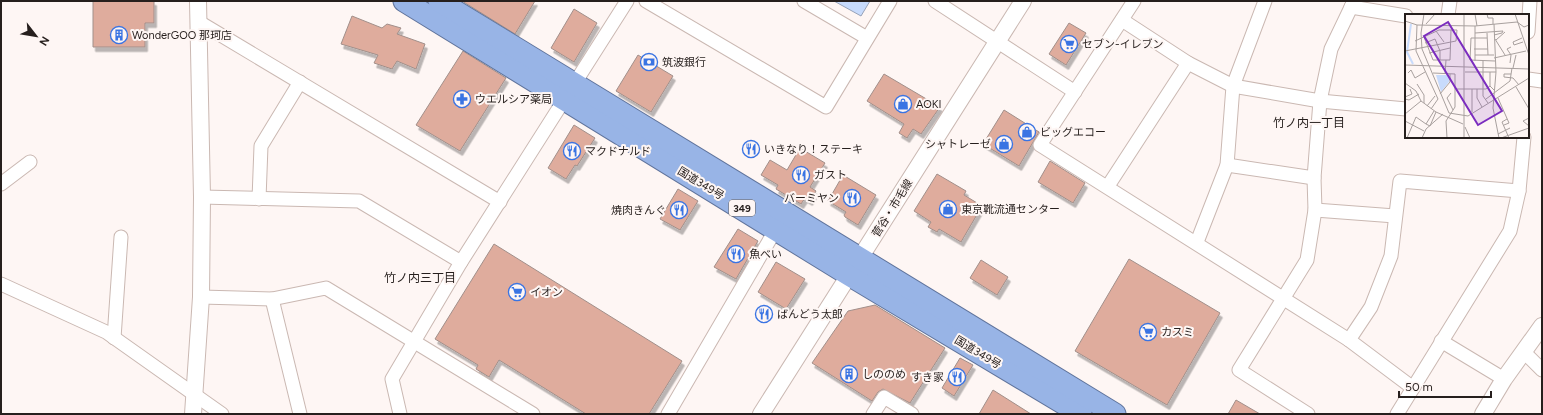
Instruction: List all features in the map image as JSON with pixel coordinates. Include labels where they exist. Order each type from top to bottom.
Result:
[{"type":"highway","name":"国道349号","points":[[404,1],[569,91],[855,267],[1081,414]]},
{"type":"highway","name":"国道349号","points":[[439,1],[569,91],[776,229],[855,267],[1115,414]]},
{"type":"street","points":[[193,414],[201,297],[202,197],[198,1]]},
{"type":"street","points":[[400,414],[392,379],[413,341],[461,262],[627,1]]},
{"type":"street","points":[[646,1],[826,107],[890,1]]},
{"type":"street","points":[[804,1],[867,38]]},
{"type":"street","points":[[935,1],[1075,92]]},
{"type":"street","name":"菅谷・市毛線","points":[[761,414],[1023,1]]},
{"type":"street","points":[[1134,1],[1040,145],[1197,242],[1283,299],[1349,340],[1413,388]]},
{"type":"street","points":[[1197,242],[1227,165],[1234,86],[1265,1]]},
{"type":"street","points":[[1448,14],[1450,1]]},
{"type":"street","points":[[1529,16],[1530,1]]},
{"type":"street","points":[[1308,414],[1239,370],[1306,260],[1315,210],[1314,178],[1320,101],[1331,49],[1353,4],[1405,16]]},
{"type":"street","points":[[1122,20],[1188,64],[1234,86],[1320,101],[1405,109]]},
{"type":"street","points":[[199,22],[500,202]]},
{"type":"street","points":[[1108,186],[1188,64]]},
{"type":"street","points":[[1529,79],[1542,81]]},
{"type":"street","points":[[259,198],[261,146],[300,82]]},
{"type":"street","points":[[1397,414],[1510,231],[1519,191],[1524,138]]},
{"type":"street","points":[[1,184],[30,162]]},
{"type":"street","points":[[1227,165],[1314,178]]},
{"type":"street","points":[[1349,340],[1371,307],[1391,256],[1400,181],[1519,191]]},
{"type":"street","points":[[202,197],[359,201],[461,262]]},
{"type":"street","points":[[1315,210],[1395,216]]},
{"type":"street","points":[[668,414],[776,229]]},
{"type":"street","points":[[114,338],[122,237]]},
{"type":"street","points":[[1,284],[106,332],[222,414]]},
{"type":"street","points":[[201,297],[272,299],[326,288],[533,414]]},
{"type":"street","points":[[272,299],[300,414]]},
{"type":"street","points":[[1483,414],[1504,379],[1542,326]]},
{"type":"street","points":[[1441,341],[1504,379]]},
{"type":"street","points":[[1524,352],[1542,370]]},
{"type":"street","points":[[873,414],[884,397],[912,414]]},
{"type":"water","points":[[834,1],[870,1],[861,16]]},
{"type":"building","name":"WonderGOO 那珂店","points":[[93,1],[154,1],[154,23],[145,23],[145,47],[93,47]]},
{"type":"building","points":[[462,1],[535,1],[515,34]]},
{"type":"building","points":[[574,9],[597,23],[574,62],[551,48]]},
{"type":"building","points":[[352,16],[382,28],[387,24],[401,28],[397,34],[425,44],[416,69],[397,61],[392,69],[374,63],[378,55],[341,44]]},
{"type":"building","points":[[1069,23],[1086,33],[1066,65],[1049,54]]},
{"type":"building","name":"ウエルシア薬局","points":[[463,51],[506,78],[460,151],[416,125]]},
{"type":"building","points":[[638,55],[673,76],[651,112],[616,91]]},
{"type":"building","name":"AOKI","points":[[884,74],[940,107],[921,134],[913,129],[907,138],[899,133],[904,124],[867,101]]},
{"type":"building","points":[[1004,110],[1039,132],[1019,166],[983,144]]},
{"type":"building","name":"マクドナルド","points":[[574,125],[595,138],[577,166],[575,165],[566,179],[548,168]]},
{"type":"building","name":"ガスト","points":[[800,148],[825,163],[810,187],[816,191],[810,201],[805,198],[801,204],[776,189],[778,185],[761,175],[770,160],[787,170]]},
{"type":"building","points":[[1050,161],[1085,183],[1073,203],[1038,182]]},
{"type":"building","name":"東京靴流通センター","points":[[937,174],[966,191],[964,195],[982,206],[961,242],[939,229],[937,232],[928,227],[931,222],[914,211]]},
{"type":"building","name":"バーミヤン","points":[[843,175],[876,195],[858,225],[845,217],[844,215],[846,212],[828,201]]},
{"type":"building","name":"焼肉きんぐ","points":[[678,189],[698,201],[680,230],[660,219]]},
{"type":"building","name":"魚べい","points":[[738,229],[758,241],[736,279],[714,267]]},
{"type":"building","name":"イオン","points":[[494,244],[682,361],[649,414],[586,414],[499,360],[489,377],[476,369],[478,365],[435,339]]},
{"type":"building","name":"カスミ","points":[[1129,259],[1220,313],[1167,405],[1075,351]]},
{"type":"building","points":[[981,260],[1008,277],[997,295],[970,278]]},
{"type":"building","points":[[776,262],[805,279],[786,309],[758,292]]},
{"type":"building","points":[[875,305],[945,348],[910,403],[883,389],[878,392],[872,401],[812,363],[848,311]]},
{"type":"building","name":"すき家","points":[[960,358],[973,365],[954,396],[942,388]]},
{"type":"building","points":[[993,390],[1031,414],[979,414]]},
{"type":"building","points":[[1236,400],[1260,414],[1228,414]]},
{"type":"place","name":"WonderGOO 那珂店","points":[[119,35]]},
{"type":"place","name":"セブン-イレブン","points":[[1069,44]]},
{"type":"place","name":"筑波銀行","points":[[649,62]]},
{"type":"place","name":"ウエルシア薬局","points":[[462,99]]},
{"type":"place","name":"AOKI","points":[[903,104]]},
{"type":"place","name":"ビッグエコー","points":[[1027,132]]},
{"type":"place","name":"シャトレーゼ","points":[[1004,144]]},
{"type":"place","name":"いきなり！ステーキ","points":[[751,149]]},
{"type":"place","name":"マクドナルド","points":[[572,151]]},
{"type":"place","name":"ガスト","points":[[801,175]]},
{"type":"place","name":"バーミヤン","points":[[852,198]]},
{"type":"place","name":"東京靴流通センター","points":[[948,209]]},
{"type":"place","name":"焼肉きんぐ","points":[[679,210]]},
{"type":"place","name":"魚べい","points":[[736,254]]},
{"type":"place","name":"イオン","points":[[517,292]]},
{"type":"place","name":"ばんどう太郎","points":[[764,314]]},
{"type":"place","name":"カスミ","points":[[1148,332]]},
{"type":"place","name":"しののめ","points":[[849,374]]},
{"type":"place","name":"すき家","points":[[957,377]]},
{"type":"district","name":"竹ノ内一丁目","points":[[1309,123]]},
{"type":"district","name":"竹ノ内三丁目","points":[[420,278]]}]
